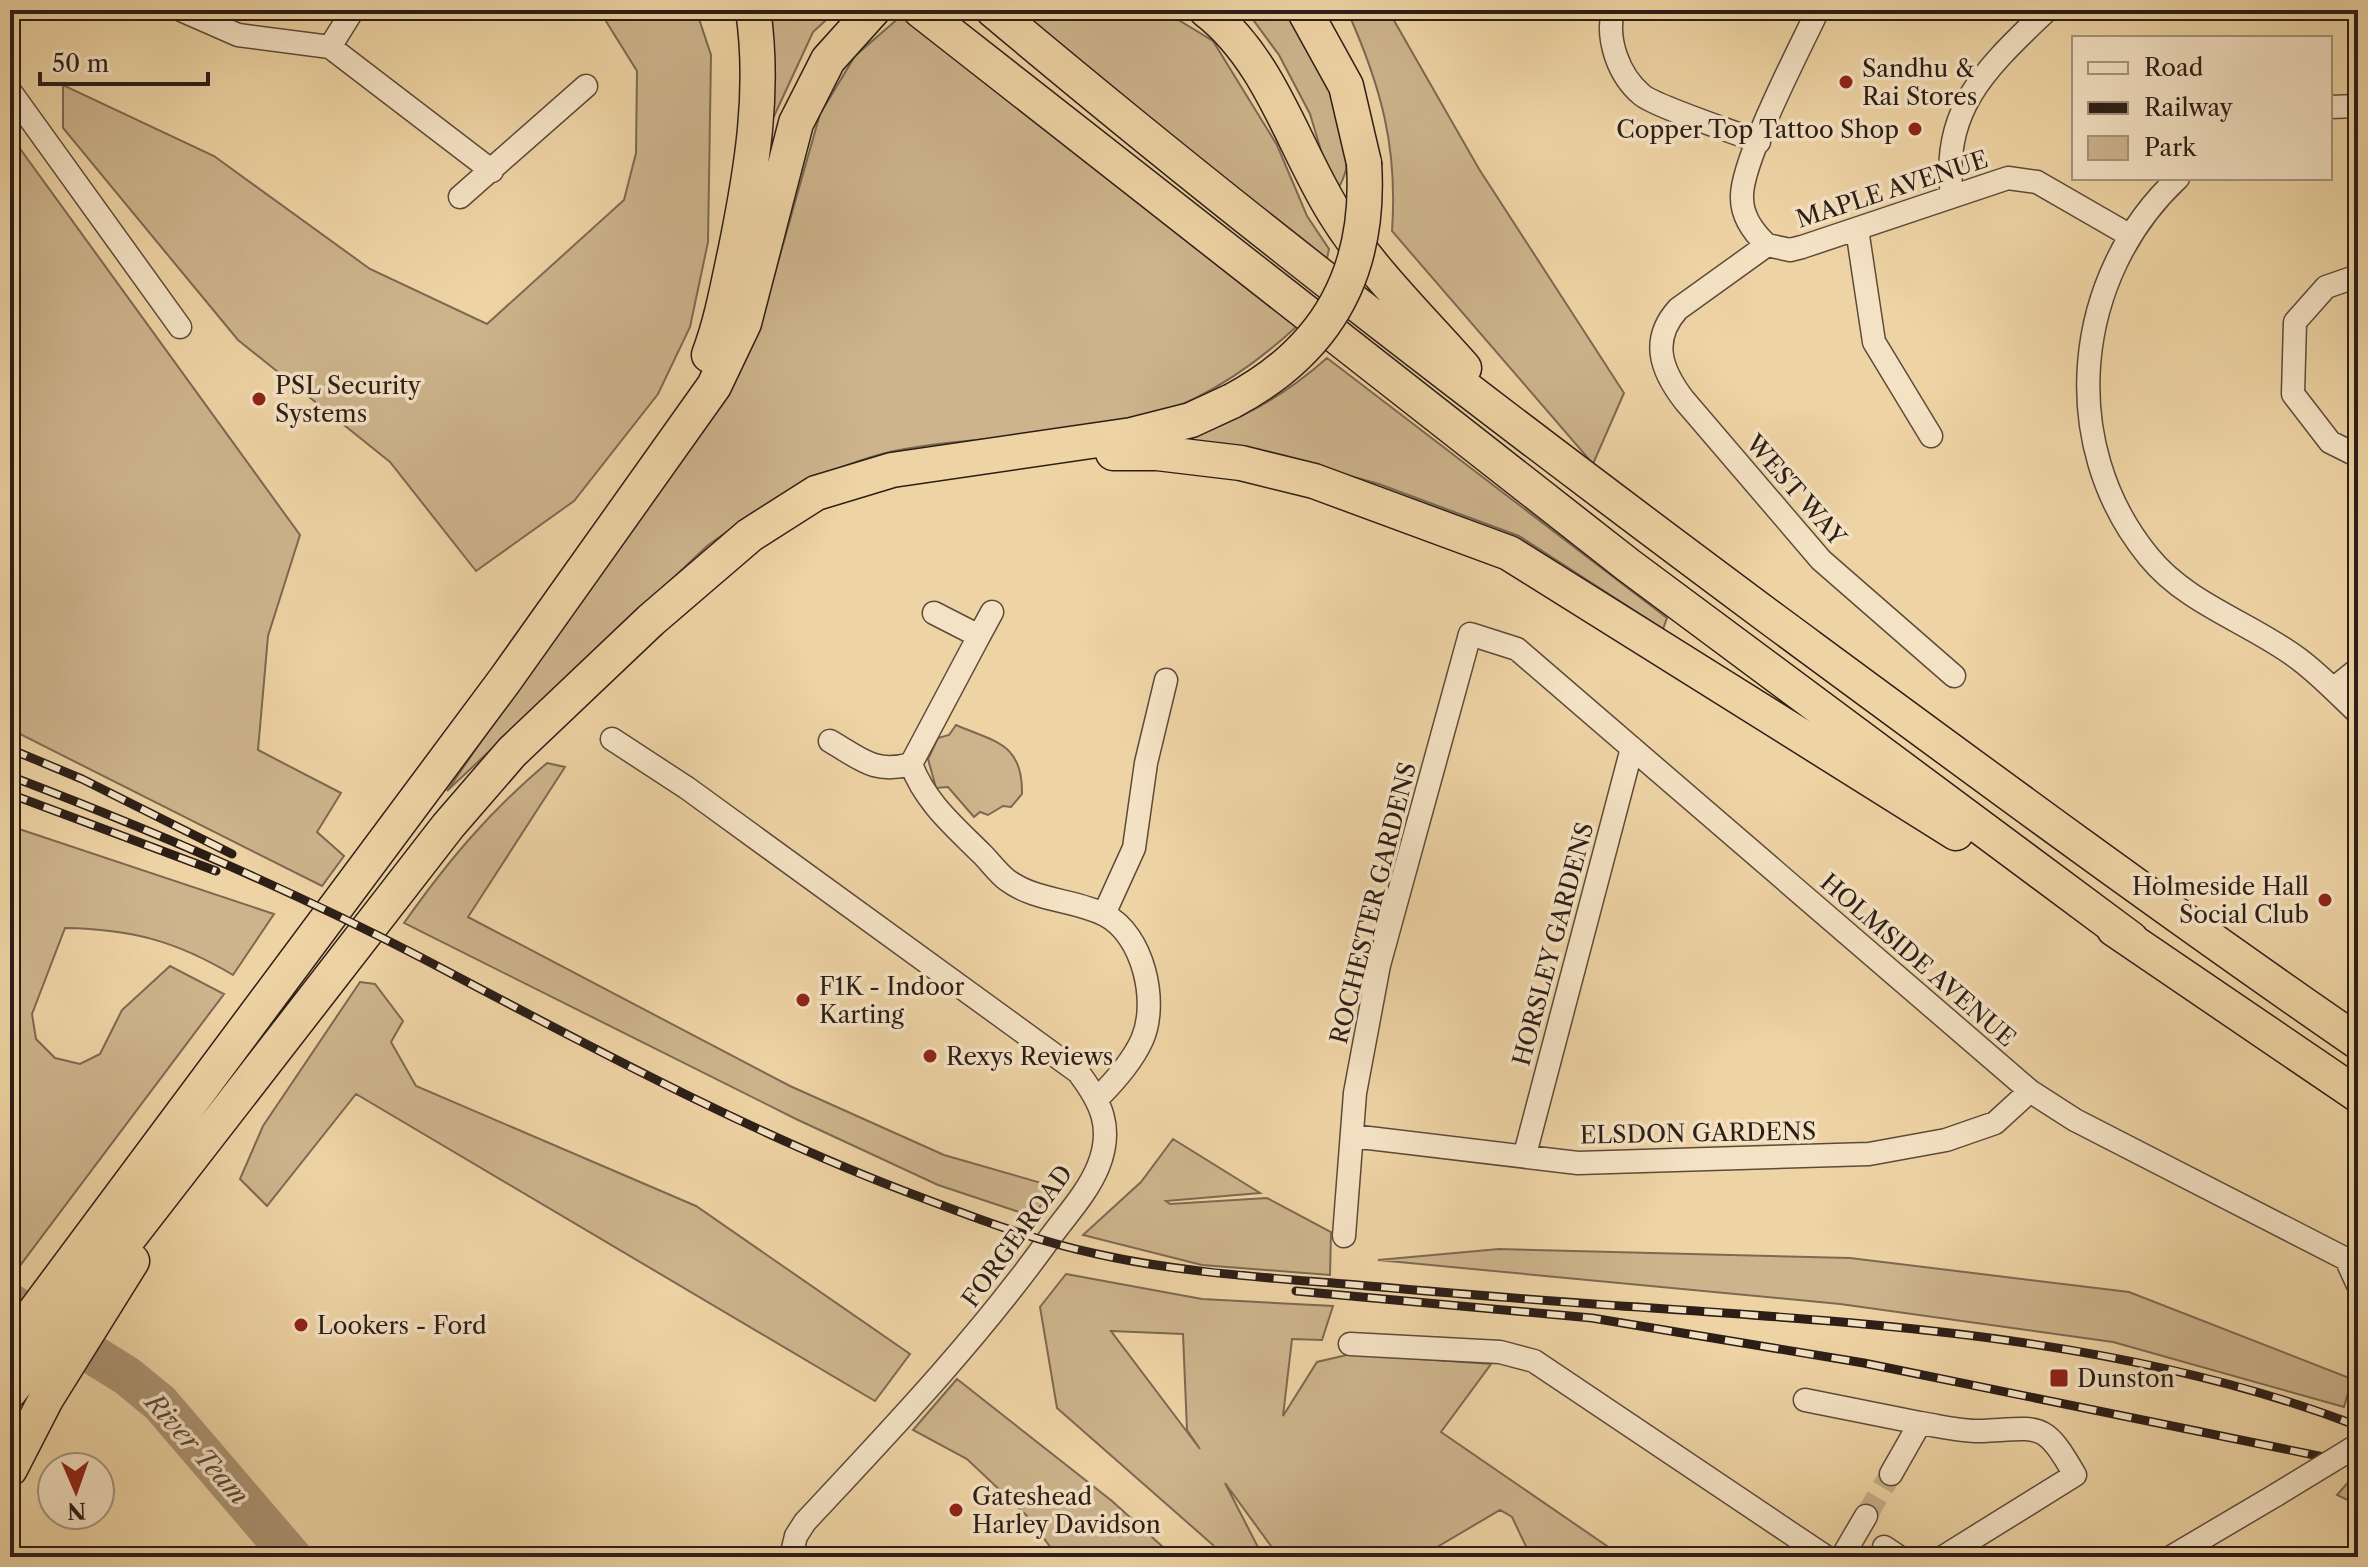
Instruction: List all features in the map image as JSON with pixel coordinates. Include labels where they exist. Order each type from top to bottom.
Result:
[{"type":"highway","points":[[682,427],[720,327],[750,183],[760,54],[753,10]]},
{"type":"highway","points":[[10,1469],[46,1399],[73,1308],[584,565],[714,386],[744,323],[780,175],[810,89],[835,51],[873,10]]},
{"type":"highway","points":[[920,10],[1628,565],[2131,939],[2358,1095]]},
{"type":"highway","points":[[993,10],[1148,140],[1522,433],[2198,932],[2358,1042]]},
{"type":"highway","points":[[1206,10],[1239,43],[1334,211],[1364,256],[1522,433]]},
{"type":"highway","points":[[12,1388],[385,903],[512,752],[651,620],[750,535],[816,493],[892,470],[1032,452],[1191,420],[1261,386],[1302,351],[1329,318],[1345,289],[1364,228],[1364,163],[1346,86],[1304,10]]},
{"type":"highway","points":[[1032,452],[1157,453],[1241,463],[1314,481],[1509,553],[1880,787],[2131,939]]},
{"type":"highway","points":[[10,1345],[73,1308]]},
{"type":"street","points":[[181,10],[238,35],[330,47],[492,171]]},
{"type":"street","points":[[330,47],[353,10]]},
{"type":"street","points":[[1613,10],[1610,25],[1614,55],[1642,95],[1759,142]]},
{"type":"street","points":[[1767,245],[1748,223],[1741,195],[1759,142],[1818,10]]},
{"type":"street","points":[[1952,196],[1948,164],[1951,142],[1975,83],[2047,10]]},
{"type":"street","points":[[460,197],[586,86]]},
{"type":"street","points":[[10,91],[180,327]]},
{"type":"street","points":[[2332,107],[2358,106]]},
{"type":"street","name":"MAPLE AVENUE","points":[[1767,245],[1790,250],[2008,178],[2037,182],[2129,235]]},
{"type":"street","points":[[2176,180],[2129,235],[2103,287],[2089,343],[2088,417],[2100,466],[2118,508],[2150,558],[2190,593],[2299,659],[2358,713]]},
{"type":"street","points":[[1857,229],[1874,342],[1931,436]]},
{"type":"street","name":"WEST WAY","points":[[1767,245],[1666,321],[1660,345],[1664,372],[1821,560],[1954,676]]},
{"type":"street","points":[[2358,276],[2326,287],[2295,322],[2293,394],[2330,442],[2358,456]]},
{"type":"street","points":[[830,741],[873,767],[887,771],[911,764],[992,612]]},
{"type":"street","points":[[934,613],[979,636]]},
{"type":"street","name":"HOLMSIDE AVENUE","points":[[1470,634],[1517,649],[2030,1091],[2075,1120],[2346,1259],[2358,1285]]},
{"type":"street","name":"ROCHESTER GARDENS","points":[[1344,1236],[1355,1093],[1379,965],[1470,634]]},
{"type":"street","points":[[2333,689],[2358,669]]},
{"type":"street","points":[[1104,914],[1134,848],[1146,763],[1166,680]]},
{"type":"street","points":[[612,739],[687,788],[1078,1072],[1098,1098],[1126,1067],[1143,1037],[1147,975],[1138,950],[1121,927],[1104,914],[1046,900],[1007,880],[932,805],[911,764]]},
{"type":"street","name":"HORSLEY GARDENS","points":[[1525,1154],[1632,748]]},
{"type":"street","name":"ELSDON GARDENS","points":[[1352,1136],[1525,1154],[1578,1163],[1869,1154],[1946,1140],[1995,1123],[2030,1091]]},
{"type":"street","name":"FORGE ROAD","points":[[791,1557],[796,1536],[805,1522],[995,1315],[1081,1194],[1098,1167],[1103,1145],[1104,1113],[1098,1098]]},
{"type":"street","points":[[1350,1344],[1500,1352],[1534,1361],[1826,1557]]},
{"type":"street","points":[[1805,1400],[1920,1423],[1981,1431],[2036,1429],[2056,1442],[2075,1475],[1943,1557]]},
{"type":"street","points":[[1891,1474],[1920,1423]]},
{"type":"street","points":[[2171,1557],[2358,1445]]},
{"type":"street","points":[[1842,1557],[1866,1516]]},
{"type":"green space","points":[[599,10],[696,10],[711,55],[708,242],[690,327],[658,394],[574,501],[476,571],[390,462],[238,340],[63,128],[63,85],[214,156],[370,269],[487,324],[624,200],[636,153],[637,71]]},
{"type":"green space","points":[[768,10],[837,10],[813,32],[769,127]]},
{"type":"green space","points":[[1020,10],[1162,10],[1213,41],[1277,145],[1307,216],[1329,249],[1326,263]]},
{"type":"green space","points":[[1246,10],[1285,10],[1336,100],[1348,150],[1345,173],[1334,194],[1310,114],[1279,55]]},
{"type":"green space","points":[[1347,10],[1388,10],[1479,169],[1624,393],[1593,464],[1392,231],[1392,172],[1384,118],[1378,91]]},
{"type":"green space","points":[[901,16],[1296,327],[1235,375],[1167,411],[1089,430],[894,451],[843,467],[796,489],[707,546],[447,791],[581,596],[769,294],[820,114],[855,56]]},
{"type":"green space","points":[[10,129],[21,150],[300,535],[268,636],[258,750],[341,793],[317,832],[344,856],[322,886],[10,729]]},
{"type":"green space","points":[[1327,358],[1667,618],[1663,629],[1519,536],[1379,484],[1288,459],[1184,439],[1260,406],[1294,385]]},
{"type":"green space","points":[[956,725],[994,741],[1012,754],[1018,764],[1022,794],[1011,807],[1003,806],[988,815],[980,812],[974,817],[948,787],[936,788],[928,759],[938,738],[949,735]]},
{"type":"green space","points":[[547,763],[565,767],[468,917],[790,1086],[944,1155],[1052,1186],[1034,1217],[938,1185],[796,1119],[404,923],[470,838]]},
{"type":"green space","points":[[10,826],[274,914],[233,975],[192,953],[152,939],[111,931],[65,928],[32,1014],[36,1039],[55,1058],[80,1064],[100,1054],[122,1010],[170,966],[224,994],[10,1279]]},
{"type":"green space","points":[[360,982],[375,984],[403,1021],[391,1042],[416,1086],[696,1206],[910,1354],[875,1401],[356,1094],[267,1206],[240,1179],[263,1126]]},
{"type":"green space","points":[[1173,1139],[1260,1193],[1166,1201],[1170,1204],[1267,1198],[1331,1232],[1330,1275],[1202,1265],[1083,1235],[1141,1182]]},
{"type":"green space","points":[[1499,1249],[1850,1258],[2129,1292],[2352,1379],[2344,1407],[2113,1342],[1840,1304],[1378,1260]]},
{"type":"green space","points":[[1066,1274],[1202,1299],[1333,1306],[1322,1340],[1292,1339],[1283,1416],[1317,1362],[1351,1354],[1491,1364],[1441,1432],[1623,1557],[1531,1557],[1512,1517],[1500,1510],[1420,1557],[1279,1557],[1225,1483],[1263,1557],[1219,1557],[1213,1545],[1057,1408],[1040,1307]],"holes":[[[1111,1331],[1183,1334],[1187,1430],[1200,1449]]]},
{"type":"green space","points":[[957,1379],[1112,1501],[1174,1557],[1058,1557],[1026,1515],[967,1459],[913,1430]]},
{"type":"green space","points":[[2351,1479],[2358,1481],[2358,1505],[2337,1495]]},
{"type":"waterway","name":"River Team","points":[[10,1303],[127,1376],[160,1403],[292,1557]]},
{"type":"tunnel","points":[[1866,1516],[1891,1474]]},
{"type":"railway","points":[[10,749],[82,779],[232,854]]},
{"type":"railway","points":[[10,776],[165,838],[318,906],[665,1084],[791,1144],[920,1197],[1052,1243],[1130,1261],[1232,1274],[1831,1321],[2010,1341],[2099,1355],[2187,1374],[2273,1397],[2358,1426]]},
{"type":"railway","points":[[10,794],[216,871]]},
{"type":"railway","points":[[1296,1291],[1592,1318],[1864,1363],[2358,1464]]},
{"type":"place","name":"Sandhu & Rai Stores","points":[[1846,82]]},
{"type":"place","name":"Copper Top Tattoo Shop","points":[[1915,129]]},
{"type":"place","name":"PSL Security Systems","points":[[259,399]]},
{"type":"place","name":"Holmeside Hall Social Club","points":[[2325,900]]},
{"type":"place","name":"F1K - Indoor Karting","points":[[803,1000]]},
{"type":"place","name":"Rexys Reviews","points":[[930,1056]]},
{"type":"place","name":"Lookers - Ford","points":[[301,1325]]},
{"type":"place","name":"Dunston","points":[[2059,1378]]},
{"type":"place","name":"Gateshead Harley Davidson","points":[[956,1510]]}]
